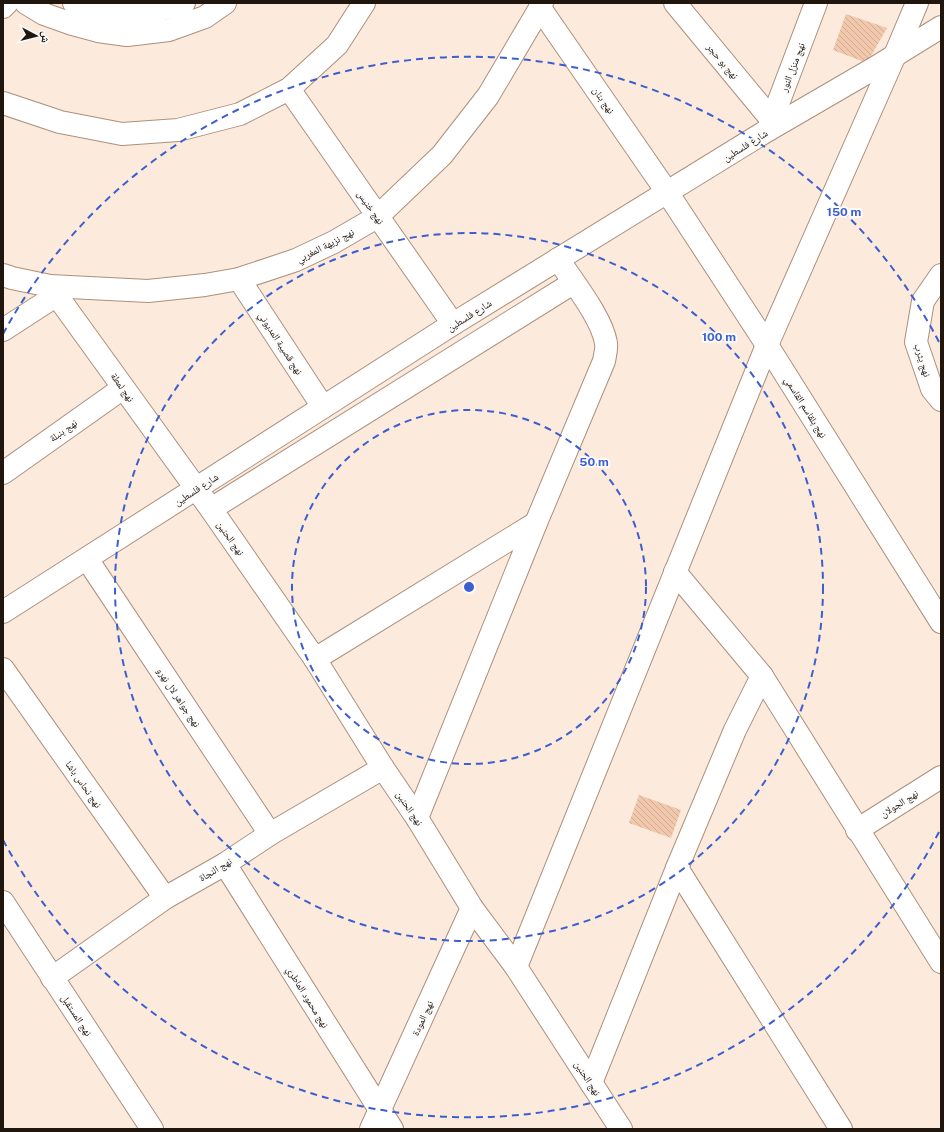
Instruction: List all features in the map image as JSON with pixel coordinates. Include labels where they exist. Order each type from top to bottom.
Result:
[{"type":"street","points":[[3,7],[7,3]]},
{"type":"street","points":[[26,3],[44,14],[72,24],[98,31],[127,35],[169,30],[205,17],[225,3]]},
{"type":"street","points":[[74,3],[109,13],[133,14],[164,10],[184,3]]},
{"type":"street","points":[[3,103],[60,122],[122,134],[178,130],[240,114],[289,89],[337,45],[364,3]]},
{"type":"street","name":"نهج بو حجر","points":[[675,3],[769,125]]},
{"type":"street","name":"نهج منزل النور","points":[[769,125],[816,3]]},
{"type":"street","points":[[516,966],[767,346],[895,55],[916,3]]},
{"type":"street","name":"نهج بنان","points":[[541,6],[668,192]]},
{"type":"street","name":"نهج نزيهة المغربي","points":[[3,275],[54,290],[148,291],[205,285],[239,279],[296,260],[334,242],[378,217],[442,155],[488,96],[541,6]]},
{"type":"street","name":"شارع فلسطين","points":[[3,612],[453,324],[668,192],[769,125],[895,55],[941,27]]},
{"type":"street","name":"نهج خنيس","points":[[289,89],[453,324]]},
{"type":"street","name":"نهج بلقاسم القاسمي","points":[[668,192],[941,622]]},
{"type":"street","points":[[417,818],[536,523],[604,361],[606,344],[603,330],[558,259]]},
{"type":"street","name":"نهج يثرب","points":[[941,275],[922,301],[916,342],[932,389],[941,400]]},
{"type":"street","name":"نهج قصيبة المديوني","points":[[239,279],[323,407]]},
{"type":"street","points":[[211,509],[573,283]]},
{"type":"street","points":[[3,330],[54,290]]},
{"type":"street","name":"نهج لمطة","points":[[54,290],[196,488]]},
{"type":"street","name":"نهج بنبلة","points":[[3,473],[123,388]]},
{"type":"street","name":"نهج الحنين","points":[[196,488],[314,659],[382,768],[417,818],[472,908],[516,966],[621,1129]]},
{"type":"street","points":[[314,659],[536,523]]},
{"type":"street","name":"نهج جواهر لال نهرو","points":[[87,559],[270,834]]},
{"type":"street","points":[[675,572],[762,676],[941,962]]},
{"type":"street","name":"نهج نحاس باشا","points":[[3,669],[165,898]]},
{"type":"street","points":[[591,1083],[677,868],[736,730],[762,676]]},
{"type":"street","name":"نهج النجاة","points":[[52,978],[165,898],[225,864],[270,834],[382,768]]},
{"type":"street","name":"نهج الجولان","points":[[857,830],[941,777]]},
{"type":"street","name":"نهج محمود الماطري","points":[[225,864],[375,1119],[392,1129]]},
{"type":"street","points":[[677,868],[841,1129]]},
{"type":"street","name":"نهج المستقبل","points":[[3,902],[152,1129]]},
{"type":"street","name":"نهج المودة","points":[[375,1119],[472,908]]},
{"type":"building","points":[[846,14],[887,28],[867,63],[833,50]]},
{"type":"building","points":[[639,795],[681,810],[671,838],[629,823]]}]
